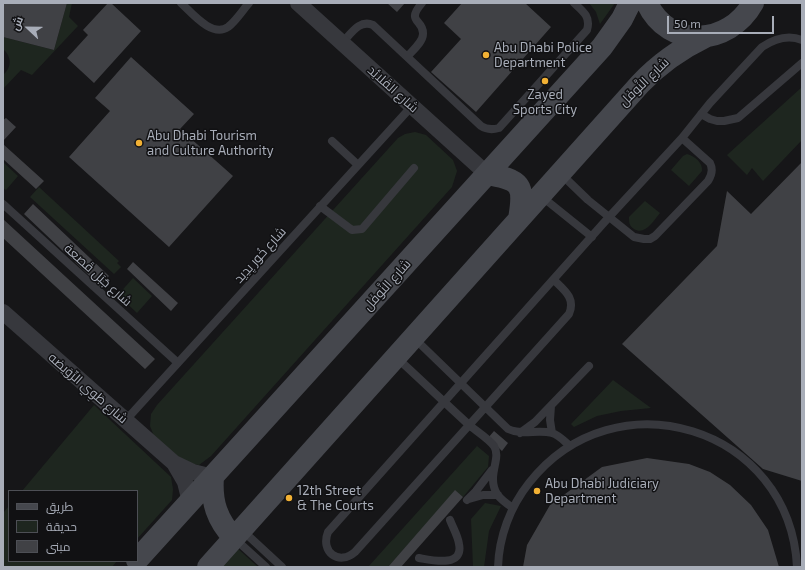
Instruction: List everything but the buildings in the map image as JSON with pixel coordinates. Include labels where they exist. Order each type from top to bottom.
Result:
[{"type":"street","name":"شارع القَلائِد","points":[[298,3],[487,174]]},
{"type":"street","name":"شارع النَّوفَل","points":[[138,559],[602,47],[622,19],[630,3]]},
{"type":"street","points":[[647,3],[658,19],[679,34],[705,37],[718,34],[740,22],[753,3]]},
{"type":"street","name":"شارع النَّوفَل","points":[[208,567],[649,74],[670,57],[705,37]]},
{"type":"street","points":[[487,174],[509,179],[516,183],[522,196],[519,219]]},
{"type":"street","name":"شارع طَوِي الرِّوَيضه","points":[[3,312],[174,463],[193,472],[213,477]]},
{"type":"street","name":"شارع طَوِي الرِّوَيضه","points":[[174,463],[185,482],[190,502]]},
{"type":"street","points":[[213,477],[212,494],[216,510],[226,529],[237,533]]},
{"type":"lane","points":[[181,3],[209,28],[220,30],[228,26],[248,3]]},
{"type":"lane","points":[[407,57],[423,36],[423,30],[415,17],[415,13],[422,3]]},
{"type":"lane","points":[[342,43],[360,24],[368,23],[373,25],[481,126],[488,130],[495,129],[499,128],[586,30],[588,26],[588,18],[574,3]]},
{"type":"lane","points":[[554,280],[571,299],[572,309],[569,314],[351,556],[340,558],[330,553],[325,543],[328,532],[609,217],[682,138],[710,103],[762,47],[779,38],[788,37],[802,40]]},
{"type":"lane","points":[[701,114],[717,121],[738,118],[802,63]]},
{"type":"lane","name":"شارع خُور يِدِيد","points":[[125,421],[412,106]]},
{"type":"lane","points":[[560,173],[609,217],[634,236],[639,239],[650,239],[710,178],[712,170],[710,163],[682,138]]},
{"type":"lane","points":[[332,141],[358,165]]},
{"type":"lane","points":[[320,206],[352,230],[362,228],[414,168]]},
{"type":"lane","points":[[540,195],[592,237]]},
{"type":"lane","name":"شارع جَبَل قَصعة","points":[[3,204],[178,363]]},
{"type":"lane","points":[[413,337],[508,429],[520,433],[552,433],[570,446]]},
{"type":"lane","points":[[396,356],[444,402],[492,444],[496,450],[493,482],[498,495],[513,508]]},
{"type":"lane","points":[[520,433],[535,422],[589,366]]},
{"type":"lane","points":[[551,406],[550,420],[552,433]]},
{"type":"lane","points":[[498,567],[502,536],[513,508],[537,473],[552,458],[570,446],[594,434],[620,426],[647,424],[674,426],[693,431],[724,444],[746,460],[764,480],[780,502],[790,527],[796,553],[797,567]]},
{"type":"lane","points":[[494,468],[467,500],[483,496],[498,495]]},
{"type":"lane","points":[[419,558],[445,562],[457,556],[460,546],[450,520]]},
{"type":"lane","points":[[237,533],[266,567]]},
{"type":"lane","points":[[237,533],[282,567]]},
{"type":"green space","points":[[67,3],[72,3],[69,17],[78,26],[32,75],[21,70],[3,89],[3,75],[8,69],[10,62],[8,55],[3,49],[3,37],[54,50]]},
{"type":"green space","points":[[589,3],[615,3],[600,24],[596,12]]},
{"type":"green space","points":[[802,87],[802,140],[763,181],[752,168],[747,175],[727,155]]},
{"type":"green space","points":[[415,132],[426,135],[453,160],[457,171],[452,187],[211,456],[199,465],[184,462],[154,436],[150,426],[151,414],[157,405],[398,138],[405,134]]},
{"type":"green space","points":[[687,154],[698,160],[702,168],[702,171],[689,186],[671,170],[683,156]]},
{"type":"green space","points":[[3,162],[18,176],[6,190],[3,188]]},
{"type":"green space","points":[[39,187],[119,261],[117,263],[121,267],[114,274],[30,197]]},
{"type":"green space","points":[[645,201],[660,213],[649,226],[638,231],[631,227],[629,217]]},
{"type":"green space","points":[[133,278],[152,296],[137,313],[118,295]]},
{"type":"green space","points":[[613,380],[651,408],[621,411],[597,416],[574,427],[571,424]]},
{"type":"green space","points":[[94,405],[171,477],[173,489],[172,500],[138,538],[138,490],[23,490]]},
{"type":"green space","points":[[477,446],[489,456],[488,467],[463,497],[455,491],[388,567],[368,567]]},
{"type":"green space","points":[[485,503],[501,506],[489,531],[484,567],[473,567],[471,519]]},
{"type":"green space","points":[[8,507],[8,562],[116,562],[112,567],[3,567],[3,513]]},
{"type":"green space","points":[[236,547],[258,567],[218,567]]},
{"type":"place","name":"Abu Dhabi Police Department","points":[[486,55]]},
{"type":"place","name":"Zayed Sports City","points":[[545,81]]},
{"type":"place","name":"Abu Dhabi Tourism and Culture Authority","points":[[139,143]]},
{"type":"place","name":"Abu Dhabi Judiciary Department","points":[[537,491]]},
{"type":"place","name":"12th Street & The Courts","points":[[289,498]]}]
